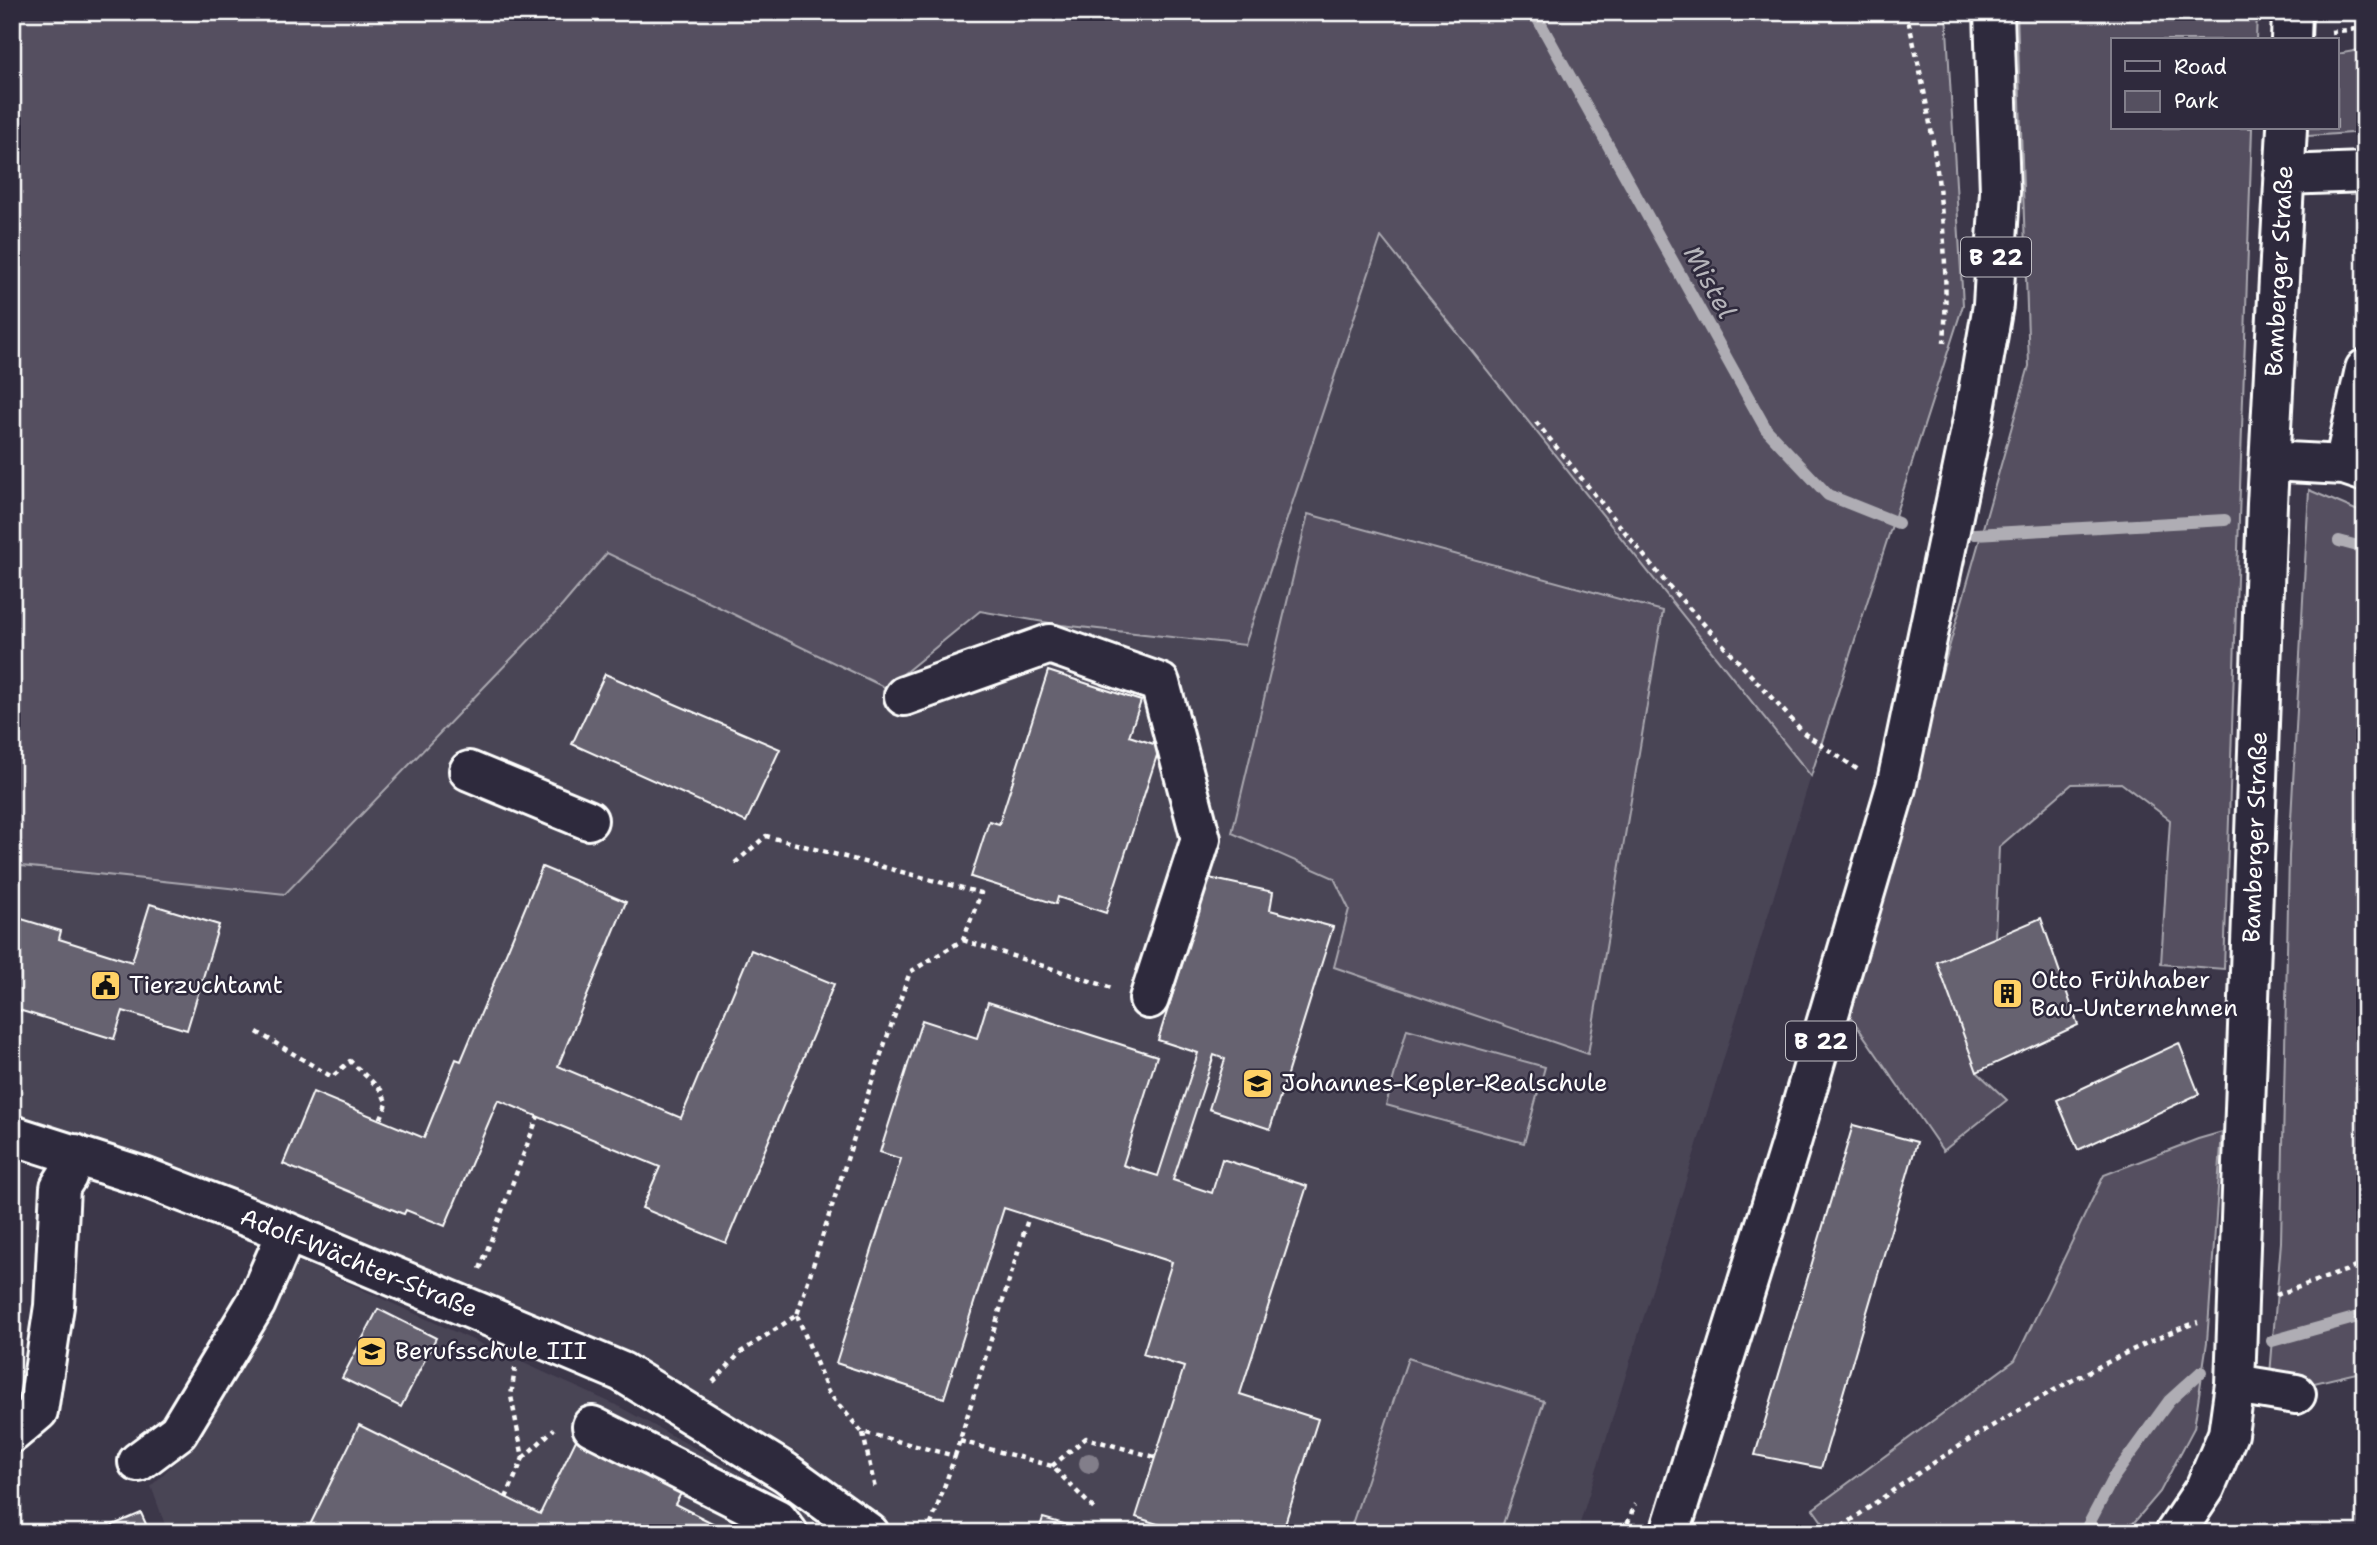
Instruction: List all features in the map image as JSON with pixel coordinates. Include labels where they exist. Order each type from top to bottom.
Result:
[{"type":"street","name":"B 22","points":[[1670,1533],[1790,1146],[1896,787],[1974,415],[1993,305],[2000,192],[1994,12]]},
{"type":"street","points":[[2291,38],[2292,12]]},
{"type":"street","name":"Bamberger Straße","points":[[2175,1533],[2205,1488],[2228,1434],[2235,1384],[2267,504],[2287,130]]},
{"type":"street","points":[[2284,175],[2365,172]]},
{"type":"street","points":[[2269,461],[2354,469],[2365,369]]},
{"type":"street","points":[[904,696],[1050,644],[1160,683],[1201,839],[1149,999]]},
{"type":"street","points":[[469,771],[588,820]]},
{"type":"street","name":"Adolf-Wächter-Straße","points":[[12,1135],[144,1177],[287,1232],[622,1372],[785,1472],[862,1530]]},
{"type":"street","points":[[12,1433],[38,1411],[54,1306],[60,1187],[67,1177],[75,1154]]},
{"type":"street","points":[[138,1462],[178,1432],[256,1303],[287,1232]]},
{"type":"street","points":[[2235,1384],[2296,1394]]},
{"type":"street","points":[[592,1426],[777,1519],[788,1533]]},
{"type":"path","points":[[1906,12],[1919,60],[1941,198],[1947,299],[1943,349]]},
{"type":"path","points":[[1536,422],[1667,584],[1805,734],[1861,771],[1896,787]]},
{"type":"path","points":[[686,1412],[741,1352],[797,1315],[909,972],[963,940],[981,892],[766,836],[735,863]]},
{"type":"path","points":[[963,940],[1149,999]]},
{"type":"path","points":[[257,1032],[332,1077],[350,1061],[381,1090],[387,1104],[380,1120]]},
{"type":"path","points":[[465,1306],[538,1116]]},
{"type":"path","points":[[928,1533],[960,1441],[1029,1216]]},
{"type":"path","points":[[2310,1284],[2365,1264]]},
{"type":"path","points":[[797,1315],[828,1392],[862,1432],[878,1506],[862,1530]]},
{"type":"path","points":[[506,1498],[523,1458],[511,1396],[521,1329]]},
{"type":"path","points":[[1834,1533],[1897,1486],[2034,1400],[2167,1332]]},
{"type":"path","points":[[862,1432],[955,1456]]},
{"type":"path","points":[[1052,1466],[1086,1438],[1155,1457]]},
{"type":"path","points":[[960,1441],[1052,1466],[1095,1510]]},
{"type":"shaded area","name":"Johannes-Kepler-Realschule","points":[[1381,236],[1811,776],[1577,1533],[896,1533],[797,1452],[679,1391],[12,1116],[12,865],[285,894],[562,606],[607,553],[886,688],[1061,625],[1245,644]]},
{"type":"shaded area","name":"Berufsschule III","points":[[299,1261],[616,1405],[816,1514],[837,1533],[168,1533],[151,1486],[193,1445]]},
{"type":"green space","points":[[12,12],[1946,12],[1963,305],[1811,776],[1381,237],[1245,645],[1061,625],[980,611],[886,688],[607,553],[562,606],[285,894],[12,865]]},
{"type":"green space","points":[[2017,12],[2257,12],[2256,38],[2111,38],[2111,130],[2252,130],[2224,969],[2161,964],[2170,820],[2121,783],[2072,784],[1999,847],[1995,937],[1977,1072],[2007,1100],[1943,1151],[1846,1010],[2029,366]]},
{"type":"green space","points":[[2365,49],[2365,132],[2294,137],[2295,130],[2338,130],[2338,54]]},
{"type":"green space","points":[[2309,490],[2365,514],[2365,1371],[2310,1384],[2270,1375],[2281,1242],[2289,856]]},
{"type":"green space","points":[[1308,514],[1663,611],[1588,1054],[1334,967],[1349,909],[1334,878],[1232,833]]},
{"type":"green space","points":[[1407,1029],[1545,1067],[1524,1143],[1386,1105]]},
{"type":"green space","points":[[2222,1132],[2207,1342],[2194,1428],[2160,1492],[2125,1533],[1830,1533],[1813,1509],[2015,1360],[2104,1175]]},
{"type":"green space","points":[[1408,1358],[1544,1401],[1500,1533],[1349,1533]]},
{"type":"building","points":[[1048,671],[1141,701],[1129,736],[1160,746],[1106,913],[1058,897],[1056,904],[971,877],[989,821],[999,824]]},
{"type":"building","points":[[605,674],[780,749],[746,822],[572,744]]},
{"type":"building","points":[[542,867],[626,902],[558,1066],[681,1118],[751,950],[834,984],[726,1243],[642,1208],[660,1167],[498,1100],[445,1226],[406,1210],[404,1214],[401,1213],[283,1164],[313,1092],[424,1138],[456,1059],[461,1061]]},
{"type":"building","points":[[1209,878],[1273,892],[1270,910],[1333,927],[1270,1129],[1209,1109],[1225,1059],[1214,1055],[1173,1180],[1212,1193],[1222,1159],[1307,1186],[1240,1394],[1318,1419],[1282,1533],[1185,1533],[1136,1517],[1184,1367],[1143,1354],[1172,1262],[1004,1208],[944,1398],[836,1363],[901,1159],[880,1152],[922,1020],[977,1038],[988,1002],[1157,1056],[1123,1165],[1158,1176],[1198,1053],[1158,1040]]},
{"type":"building","name":"Tierzuchtamt","points":[[150,904],[219,925],[187,1030],[123,1011],[114,1039],[12,1008],[12,916],[61,931],[59,939],[132,962]]},
{"type":"building","name":"Otto Frühhaber Bau-Unternehmen","points":[[2041,918],[2078,1025],[1977,1072],[1937,962]]},
{"type":"building","points":[[2179,1043],[2199,1094],[2078,1150],[2057,1100]]},
{"type":"building","points":[[1853,1125],[1917,1142],[1821,1468],[1755,1455]]},
{"type":"building","points":[[378,1309],[436,1338],[401,1407],[342,1378]]},
{"type":"building","points":[[359,1425],[540,1514],[577,1438],[683,1490],[675,1504],[732,1533],[306,1533]]},
{"type":"building","points":[[141,1513],[150,1533],[94,1533]]},
{"type":"building","points":[[1043,1518],[1078,1528],[1077,1533],[1038,1533]]},
{"type":"waterway","name":"Mistel","points":[[1534,12],[1766,429],[1828,495],[1898,523]]},
{"type":"waterway","name":"Mistel","points":[[1975,534],[2225,520]]},
{"type":"waterway","name":"Mistel","points":[[2339,541],[2365,548]]},
{"type":"waterway","points":[[2272,1341],[2365,1315]]},
{"type":"waterway","points":[[2084,1533],[2113,1478],[2169,1401],[2201,1372]]},
{"type":"place","name":"Tierzuchtamt","points":[[106,985]]},
{"type":"place","name":"Otto Frühhaber Bau-Unternehmen","points":[[2008,994]]},
{"type":"place","name":"Johannes-Kepler-Realschule","points":[[1258,1083]]},
{"type":"place","name":"Berufsschule III","points":[[372,1351]]}]
